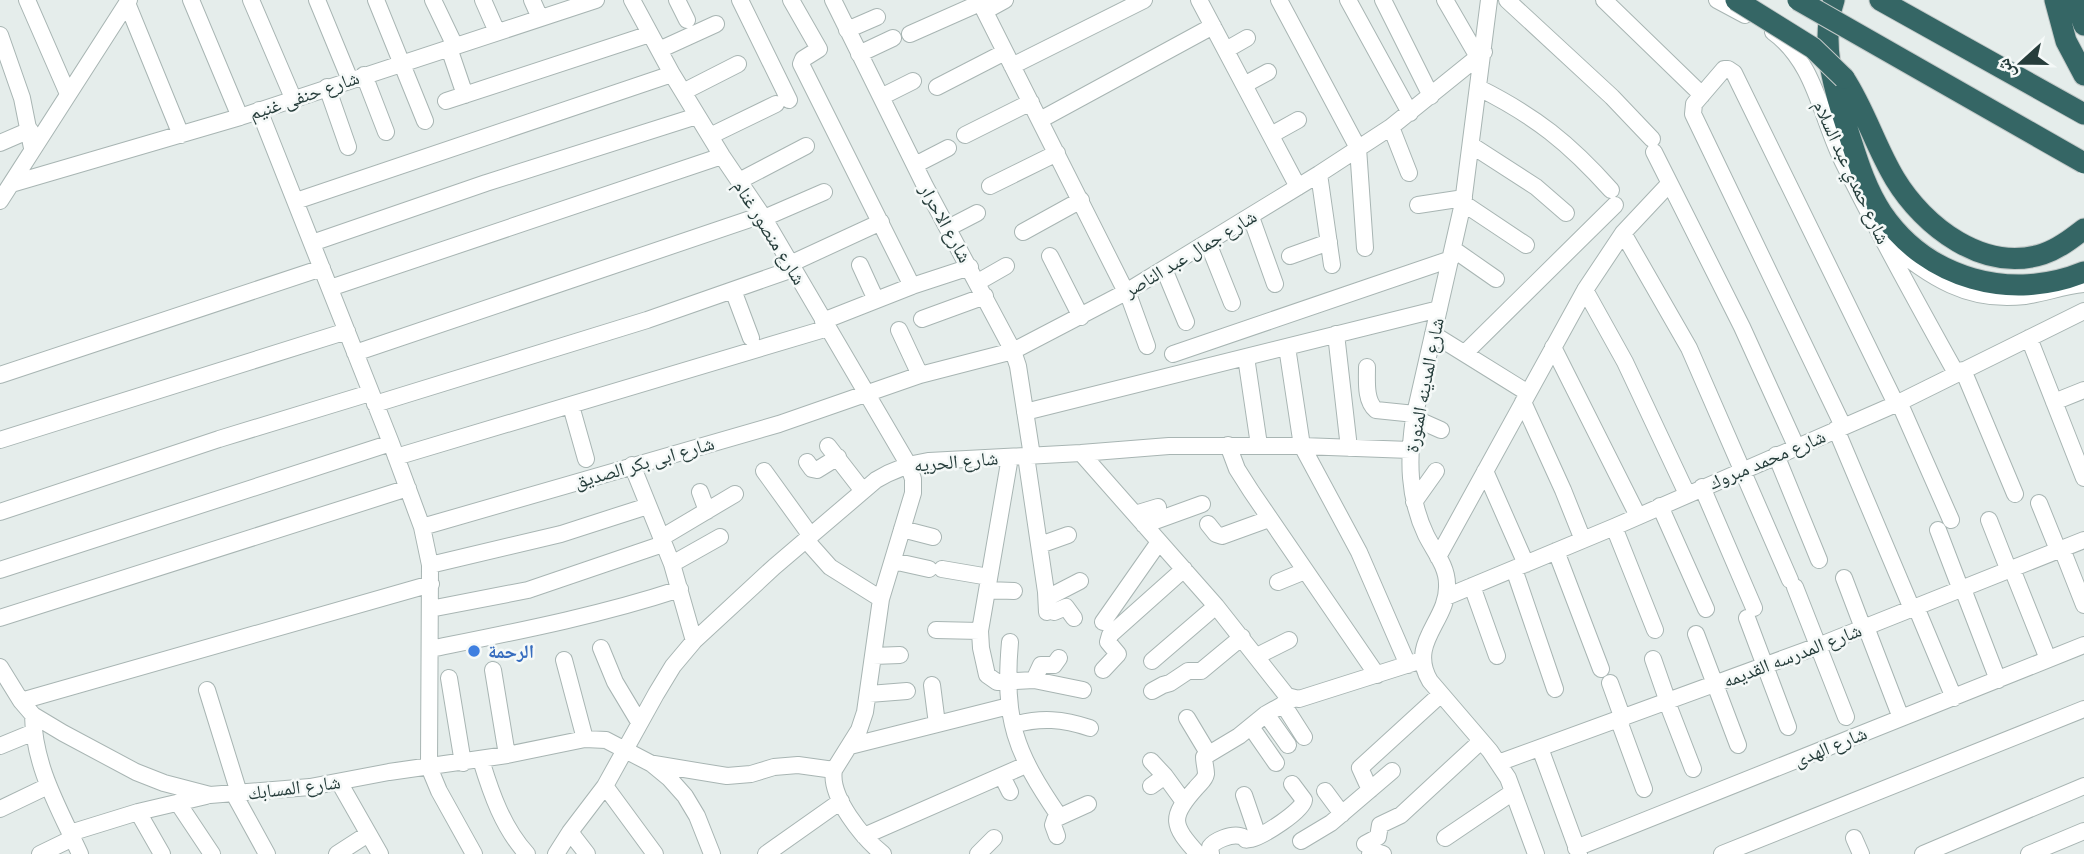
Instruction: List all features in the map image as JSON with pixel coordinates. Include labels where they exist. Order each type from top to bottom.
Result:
[{"type":"highway","points":[[1736,0],[1813,48],[1844,78],[1865,113],[1888,167],[1907,197],[1929,220],[1966,246],[1991,257],[2030,257],[2053,250],[2084,229]]},
{"type":"highway","points":[[1798,0],[2084,163]]},
{"type":"highway","points":[[1834,0],[1827,34],[1829,60],[1862,187],[1913,247],[1950,271],[1981,282],[2046,284],[2084,272]]},
{"type":"highway","points":[[1880,0],[2084,114]]},
{"type":"highway","points":[[2055,0],[2066,41],[2084,75]]},
{"type":"highway","points":[[2075,0],[2084,25]]},
{"type":"street","points":[[27,0],[68,94]]},
{"type":"street","points":[[191,0],[240,117]]},
{"type":"street","points":[[251,0],[293,98]]},
{"type":"street","points":[[317,0],[386,132]]},
{"type":"street","points":[[376,0],[404,62],[425,121]]},
{"type":"street","points":[[433,0],[452,47],[465,95]]},
{"type":"street","points":[[483,0],[497,32]]},
{"type":"street","points":[[532,0],[540,18]]},
{"type":"street","name":"شارع منصور غنام","points":[[632,0],[672,74],[763,217],[908,464]]},
{"type":"street","points":[[677,0],[687,20]]},
{"type":"street","points":[[710,136],[782,102],[740,0]]},
{"type":"street","points":[[791,0],[819,49],[801,61],[801,64],[912,286]]},
{"type":"street","name":"شارع الاحرار","points":[[833,0],[915,165],[1013,351],[1026,412],[1023,456]]},
{"type":"street","points":[[910,34],[981,5],[1005,0]]},
{"type":"street","points":[[937,87],[1144,0]]},
{"type":"street","points":[[1279,0],[1358,148],[1365,248]]},
{"type":"street","points":[[1348,0],[1410,113]]},
{"type":"street","points":[[1383,0],[1432,96]]},
{"type":"street","points":[[1445,0],[1481,54]]},
{"type":"street","name":"شارع المدينه المنورة","points":[[1447,597],[1448,583],[1414,502],[1410,450],[1415,416],[1463,200],[1489,0]]},
{"type":"street","points":[[1507,0],[1612,97],[1653,145],[1669,184],[1760,363],[1796,446]]},
{"type":"street","points":[[1604,0],[1702,94]]},
{"type":"street","name":"شارع حمدي عبد السلام","points":[[1717,0],[1785,41],[1800,59],[1842,160],[1862,187],[1883,240],[1959,372],[2015,494]]},
{"type":"street","points":[[0,201],[128,1]]},
{"type":"street","points":[[128,1],[181,135]]},
{"type":"street","name":"شارع حنفى غنيم","points":[[11,184],[240,117],[591,1]]},
{"type":"street","points":[[1206,2],[1213,26],[1298,187]]},
{"type":"street","points":[[981,5],[1126,292],[1147,346]]},
{"type":"street","points":[[847,30],[877,18]]},
{"type":"street","points":[[659,50],[716,24]]},
{"type":"street","points":[[1040,120],[1213,26]]},
{"type":"street","points":[[446,101],[650,34]]},
{"type":"street","points":[[0,35],[5,62],[30,130],[33,148]]},
{"type":"street","points":[[859,54],[893,38]]},
{"type":"street","points":[[1226,50],[1247,38]]},
{"type":"street","name":"شارع جمال عبد الناصر","points":[[865,393],[920,375],[1013,351],[1081,317],[1251,217],[1391,127],[1481,54]]},
{"type":"street","points":[[683,92],[738,64]]},
{"type":"street","points":[[1951,520],[1898,403],[1734,73],[1724,69],[1694,104],[1693,114],[1839,428],[1954,698]]},
{"type":"street","points":[[1244,85],[1268,72]]},
{"type":"street","points":[[296,201],[672,74]]},
{"type":"street","points":[[881,97],[913,81]]},
{"type":"street","points":[[327,87],[348,147]]},
{"type":"street","points":[[1465,353],[1613,198],[1583,158],[1551,130],[1516,106],[1479,88]]},
{"type":"street","points":[[965,135],[1031,102]]},
{"type":"street","points":[[260,110],[422,527],[430,565],[429,766],[443,800],[474,854]]},
{"type":"street","points":[[312,243],[485,183],[697,116]]},
{"type":"street","points":[[1271,135],[1298,120]]},
{"type":"street","points":[[1391,127],[1409,173]]},
{"type":"street","points":[[0,143],[30,130]]},
{"type":"street","points":[[1471,145],[1536,187],[1566,214]]},
{"type":"street","points":[[739,181],[806,146]]},
{"type":"street","points":[[915,165],[948,148]]},
{"type":"street","points":[[990,186],[1057,153]]},
{"type":"street","points":[[330,288],[722,156]]},
{"type":"street","points":[[1319,174],[1332,265]]},
{"type":"street","points":[[1438,556],[1585,290],[1623,233],[1669,184]]},
{"type":"street","points":[[355,353],[763,217],[824,192]]},
{"type":"street","points":[[1023,232],[1081,200]]},
{"type":"street","points":[[1418,205],[1463,200],[1526,245]]},
{"type":"street","points":[[948,228],[977,213]]},
{"type":"street","points":[[1251,217],[1275,284]]},
{"type":"street","points":[[0,512],[219,439],[647,320],[792,266],[881,222]]},
{"type":"street","points":[[1623,233],[1689,348],[1793,584],[1846,717]]},
{"type":"street","points":[[1883,240],[1931,276],[1945,284],[1976,294],[2010,297],[2084,284]]},
{"type":"street","points":[[1290,256],[1328,242]]},
{"type":"street","points":[[1208,243],[1232,303]]},
{"type":"street","points":[[1173,354],[1452,254],[1496,279]]},
{"type":"street","points":[[1050,256],[1081,317]]},
{"type":"street","points":[[860,265],[876,300]]},
{"type":"street","points":[[922,319],[1006,266]]},
{"type":"street","points":[[0,375],[322,268]]},
{"type":"street","points":[[1164,269],[1185,322]]},
{"type":"street","points":[[0,570],[394,450],[571,405],[825,325],[912,286],[978,282]]},
{"type":"street","points":[[733,290],[751,338]]},
{"type":"street","points":[[1585,290],[1694,491],[1751,613],[1765,665],[1788,727]]},
{"type":"street","points":[[1026,412],[1439,309]]},
{"type":"street","name":"شارع محمد مبروك","points":[[1447,597],[1898,403],[2084,312]]},
{"type":"street","points":[[899,330],[920,375]]},
{"type":"street","points":[[0,440],[346,331]]},
{"type":"street","points":[[1336,334],[1349,448]]},
{"type":"street","points":[[1433,334],[1465,353],[1526,398],[1583,540]]},
{"type":"street","points":[[2029,338],[2084,478]]},
{"type":"street","points":[[1287,347],[1302,446],[1415,662],[1499,763],[1536,854]]},
{"type":"street","points":[[1553,347],[1638,516]]},
{"type":"street","points":[[1246,357],[1259,445]]},
{"type":"street","points":[[1367,367],[1369,401],[1372,408],[1415,416],[1441,430]]},
{"type":"street","points":[[2054,402],[2084,390]]},
{"type":"street","name":"شارع ابى بكر الصديق","points":[[422,527],[779,424],[865,393]]},
{"type":"street","points":[[571,405],[586,459]]},
{"type":"street","points":[[1228,445],[1237,469],[1269,519],[1377,675]]},
{"type":"street","name":"شارع الحريه","points":[[556,854],[569,832],[605,786],[673,666],[694,641],[876,480],[908,464],[1169,446],[1259,445],[1410,450]]},
{"type":"street","points":[[807,462],[811,469],[817,470],[833,452],[863,491]]},
{"type":"street","points":[[1081,453],[1257,656],[1288,701],[1304,737]]},
{"type":"street","points":[[1776,455],[1819,560]]},
{"type":"street","points":[[1023,456],[1040,545],[1047,605],[1054,612],[1066,607],[1074,618]]},
{"type":"street","points":[[1023,456],[988,584],[980,631],[986,676],[997,682],[1034,680],[1083,690]]},
{"type":"street","points":[[908,464],[913,480],[913,494],[881,599],[865,712],[850,746],[834,770],[834,787],[870,847],[1026,765]]},
{"type":"street","points":[[632,465],[672,564],[694,641]]},
{"type":"street","points":[[764,471],[830,568],[881,599]]},
{"type":"street","points":[[1414,502],[1436,471]]},
{"type":"street","points":[[1485,471],[1520,566],[1555,689]]},
{"type":"street","points":[[0,618],[408,488]]},
{"type":"street","points":[[700,492],[706,511]]},
{"type":"street","points":[[430,609],[528,590],[662,541],[735,494]]},
{"type":"street","points":[[2039,503],[2084,605]]},
{"type":"street","points":[[1140,520],[1202,504]]},
{"type":"street","points":[[430,565],[561,534],[648,506]]},
{"type":"street","points":[[1660,506],[1706,609]]},
{"type":"street","points":[[1140,520],[1158,507]]},
{"type":"street","points":[[1208,524],[1216,534],[1222,536],[1269,519]]},
{"type":"street","points":[[1989,520],[2048,659]]},
{"type":"street","points":[[1614,527],[1655,630]]},
{"type":"street","points":[[902,529],[933,537]]},
{"type":"street","points":[[1938,530],[1998,680]]},
{"type":"street","points":[[1040,545],[1068,535]]},
{"type":"street","points":[[672,564],[720,537]]},
{"type":"street","name":"شارع المدرسه القديمه","points":[[1499,763],[1818,646],[2084,540]]},
{"type":"street","points":[[1103,622],[1159,542]]},
{"type":"street","points":[[1556,551],[1605,676],[1644,789]]},
{"type":"street","points":[[893,561],[936,569],[1014,591]]},
{"type":"street","points":[[1104,670],[1118,654],[1108,642],[1110,635],[1184,569]]},
{"type":"street","points":[[1278,582],[1305,571]]},
{"type":"street","points":[[1844,578],[1901,718]]},
{"type":"street","points":[[1047,605],[1080,581]]},
{"type":"street","points":[[21,701],[430,584]]},
{"type":"street","points":[[1472,586],[1497,656]]},
{"type":"street","points":[[430,649],[567,621],[632,605],[680,589]]},
{"type":"street","points":[[1292,784],[1304,800],[1303,806],[1249,840],[1240,836],[1215,841],[1207,852],[1182,836],[1177,825],[1177,814],[1184,802],[1204,779],[1204,757],[1208,753],[1239,736],[1266,714],[1288,701],[1415,662],[1447,597]]},
{"type":"street","points":[[1152,661],[1216,606]]},
{"type":"street","points":[[936,631],[980,631]]},
{"type":"street","points":[[1696,634],[1738,745]]},
{"type":"street","points":[[1152,691],[1170,684],[1188,671],[1204,669],[1242,637]]},
{"type":"street","points":[[1257,656],[1289,640]]},
{"type":"street","points":[[1010,642],[1007,681],[1015,738],[1026,765],[1059,816]]},
{"type":"street","name":"شارع الهدى","points":[[1578,851],[2084,645]]},
{"type":"street","points":[[601,649],[615,682],[639,722]]},
{"type":"street","points":[[873,656],[900,655]]},
{"type":"street","points":[[1034,680],[1041,665],[1054,665],[1059,658]]},
{"type":"street","points":[[1653,659],[1693,769]]},
{"type":"street","points":[[564,660],[585,738]]},
{"type":"street","name":"شارع المسابك","points":[[0,667],[34,723],[136,772],[164,783],[210,795],[339,782],[481,760],[585,738],[606,740],[652,764]]},
{"type":"street","points":[[493,670],[507,755]]},
{"type":"street","points":[[449,678],[463,763]]},
{"type":"street","points":[[932,685],[937,724]]},
{"type":"street","points":[[207,690],[236,794],[267,854]]},
{"type":"street","points":[[869,694],[906,691]]},
{"type":"street","points":[[1370,790],[1360,768],[1441,694]]},
{"type":"street","points":[[850,746],[1009,706]]},
{"type":"street","points":[[1721,854],[2084,709]]},
{"type":"street","points":[[1266,714],[1288,745]]},
{"type":"street","points":[[1187,718],[1208,753]]},
{"type":"street","points":[[1013,725],[1049,719],[1067,720],[1090,728]]},
{"type":"street","points":[[0,746],[34,723],[38,760],[80,854]]},
{"type":"street","points":[[1251,727],[1276,763]]},
{"type":"street","points":[[1383,854],[1368,849],[1378,837],[1380,825],[1401,815],[1482,741]]},
{"type":"street","points":[[1540,748],[1578,851]]},
{"type":"street","points":[[481,760],[504,822],[527,854]]},
{"type":"street","points":[[1151,761],[1184,802]]},
{"type":"street","points":[[652,764],[727,776],[751,774],[774,766],[798,765],[834,770]]},
{"type":"street","points":[[652,764],[685,796],[697,816],[712,854]]},
{"type":"street","points":[[1301,841],[1342,814],[1392,771]]},
{"type":"street","points":[[1002,776],[1010,792]]},
{"type":"street","points":[[1151,786],[1165,776]]},
{"type":"street","points":[[339,782],[380,854]]},
{"type":"street","points":[[0,809],[48,786]]},
{"type":"street","points":[[605,786],[655,854]]},
{"type":"street","points":[[1923,854],[2084,786]]},
{"type":"street","points":[[1325,791],[1342,814]]},
{"type":"street","points":[[1445,838],[1513,792]]},
{"type":"street","points":[[40,854],[71,836],[138,812],[210,795]]},
{"type":"street","points":[[1244,795],[1258,836]]},
{"type":"street","points":[[766,854],[841,801]]},
{"type":"street","points":[[178,803],[212,854]]},
{"type":"street","points":[[1057,836],[1053,825],[1059,816],[1088,804]]},
{"type":"street","points":[[138,812],[162,854]]},
{"type":"street","points":[[2029,854],[2084,831]]},
{"type":"street","points":[[569,832],[587,854]]},
{"type":"street","points":[[337,854],[368,834]]},
{"type":"street","points":[[1240,836],[1244,854]]},
{"type":"street","points":[[978,854],[994,838]]},
{"type":"street","points":[[1854,838],[1861,854]]},
{"type":"place","name":"الرحمة","points":[[474,651]]}]
